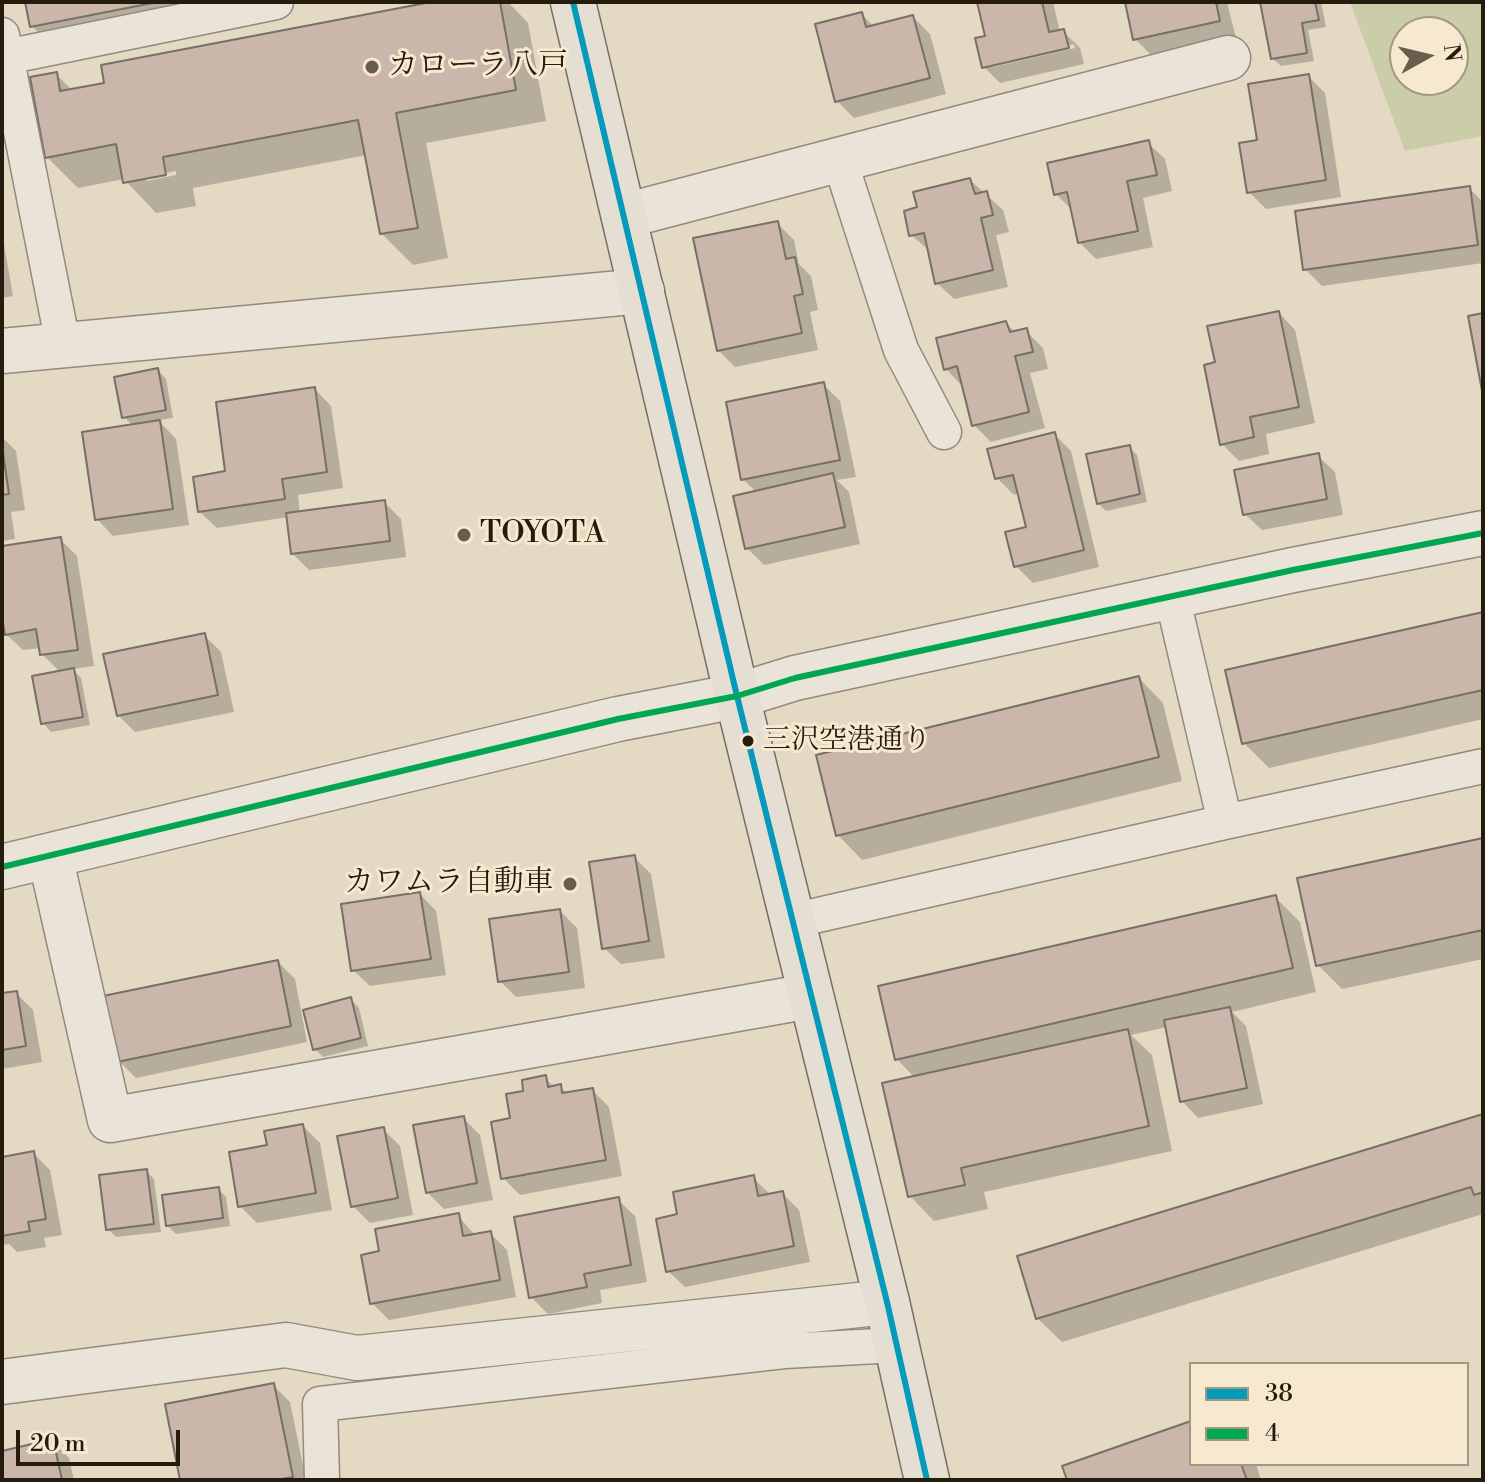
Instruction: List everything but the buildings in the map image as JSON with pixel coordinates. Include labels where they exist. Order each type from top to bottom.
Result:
[{"type":"main road","points":[[573,2],[737,696],[887,1302],[927,1480]]},
{"type":"street","points":[[624,216],[1228,58]]},
{"type":"street","points":[[2,351],[642,291]]},
{"type":"street","points":[[2,867],[618,719],[737,696],[795,678],[1172,596],[1483,533]]},
{"type":"street","points":[[50,856],[110,1120],[810,996]]},
{"type":"street","points":[[2,1382],[286,1345],[357,1358],[887,1302]]},
{"type":"lane","points":[[63,344],[4,46],[276,2]]},
{"type":"lane","points":[[839,158],[901,350],[944,432]]},
{"type":"lane","points":[[1172,596],[1225,822]]},
{"type":"lane","points":[[792,921],[1483,766]]},
{"type":"lane","points":[[322,1480],[320,1404],[784,1351],[897,1345]]},
{"type":"green space","points":[[1350,2],[1483,2],[1483,136],[1405,151]]},
{"type":"transit line","name":"38","points":[[573,2],[737,696],[887,1302],[927,1480]]},
{"type":"transit line","name":"4","points":[[2,867],[618,719],[737,696],[795,678],[1293,570],[1483,533]]},
{"type":"place","name":"カローラ八戸","points":[[372,67]]},
{"type":"place","name":"TOYOTA","points":[[464,535]]},
{"type":"place","name":"三沢空港通り","points":[[748,741]]},
{"type":"place","name":"カワムラ自動車","points":[[570,884]]}]
